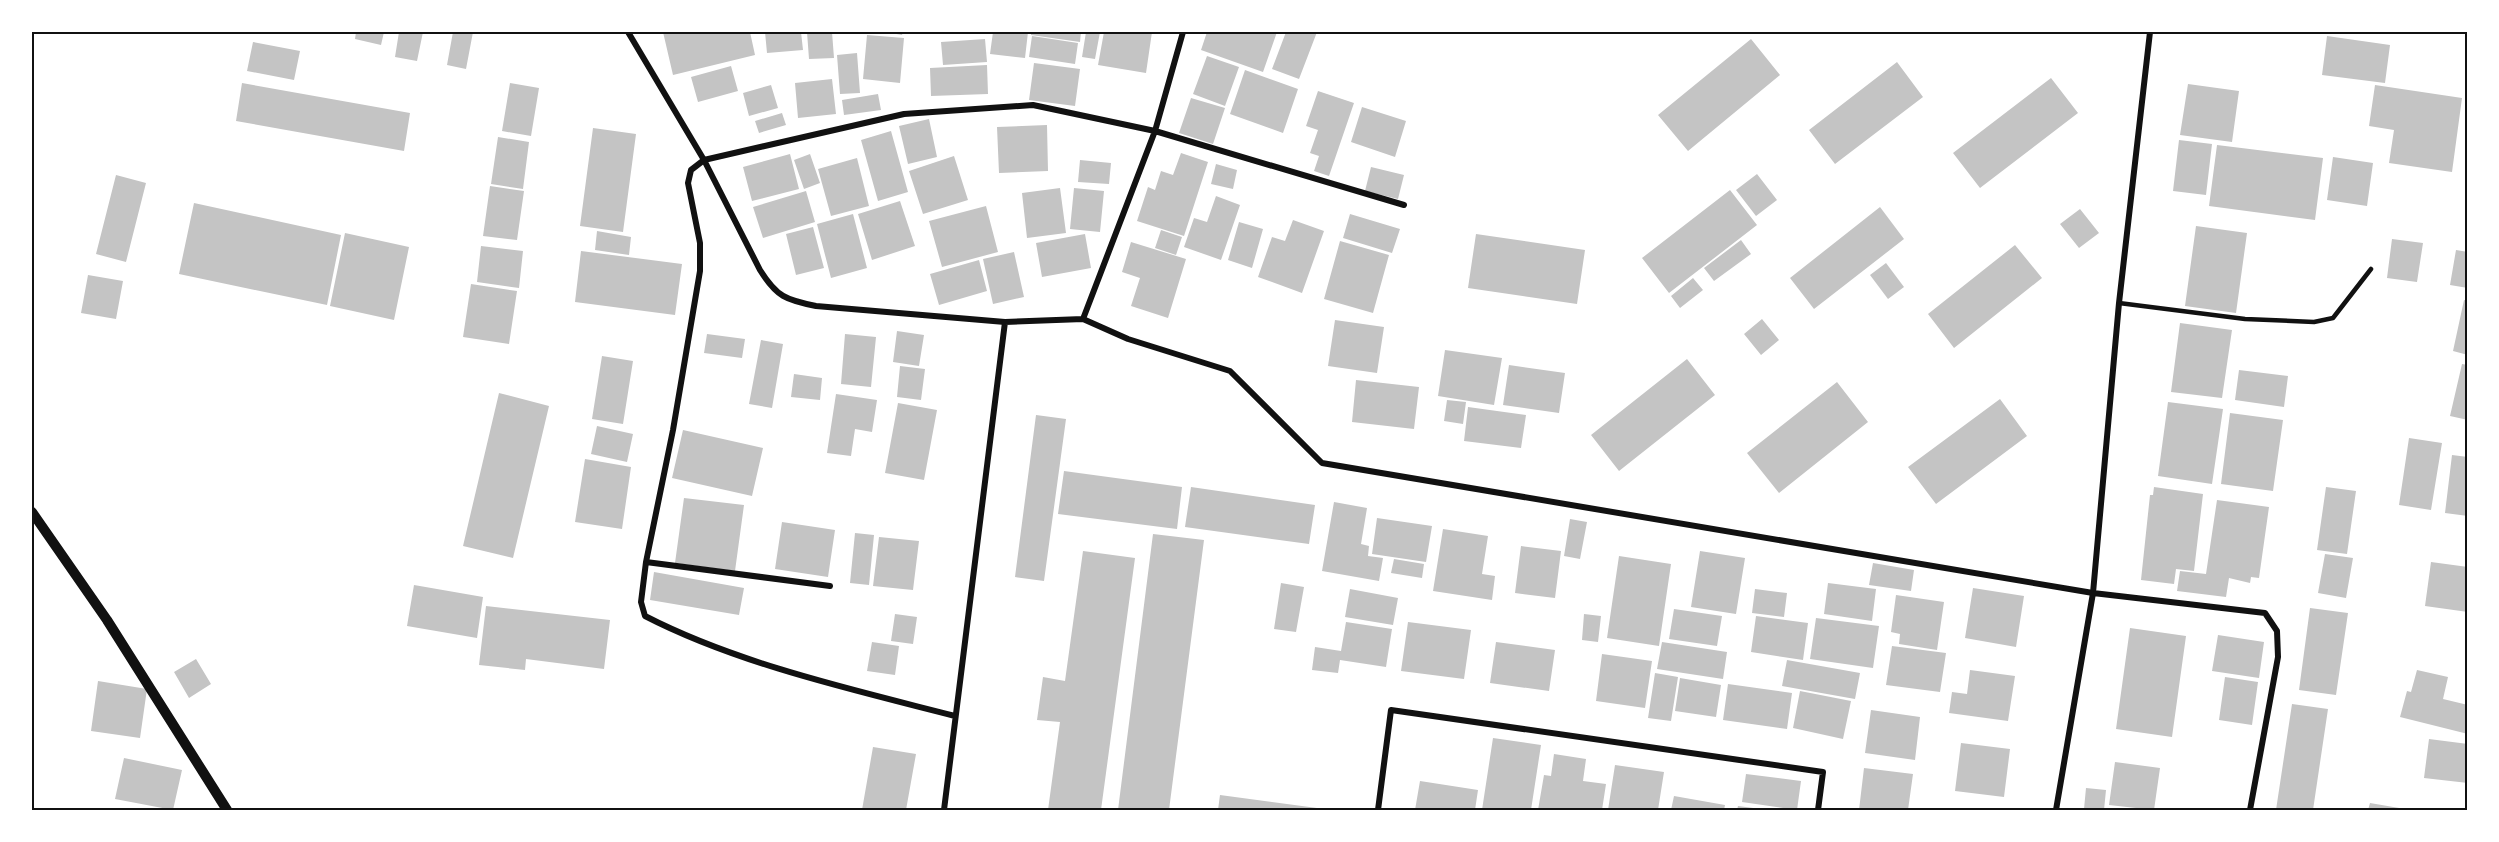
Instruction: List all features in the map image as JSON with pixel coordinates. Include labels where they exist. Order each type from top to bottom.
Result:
[{"type":"street","points":[[628,32],[704,160],[760,270],[770,285],[787,300],[816,306],[1005,322],[1083,319],[1128,339],[1230,371],[1322,463],[2093,592],[2265,613],[2277,631],[2278,657],[2250,810]]},
{"type":"street","points":[[1083,319],[1155,131],[1183,32]]},
{"type":"street","points":[[2056,810],[2093,592],[2120,303],[2150,32]]},
{"type":"street","points":[[955,716],[861,692],[735,654],[665,627],[645,616],[642,588],[646,562],[673,430],[700,271],[700,243],[688,177],[691,170],[704,160],[904,114],[1033,105],[1155,131],[1404,205]]},
{"type":"street","points":[[944,810],[1005,322]]},
{"type":"street","points":[[32,513],[107,620],[227,810]]},
{"type":"street","points":[[646,562],[830,586]]},
{"type":"street","points":[[1378,810],[1391,710],[1822,772],[1818,810]]},
{"type":"lane","points":[[2120,303],[2245,319],[2313,322],[2333,318],[2371,268]]},
{"type":"building","points":[[356,32],[384,32],[381,45],[355,39]]},
{"type":"building","points":[[399,32],[423,32],[417,61],[395,57]]},
{"type":"building","points":[[453,32],[473,32],[466,69],[447,65]]},
{"type":"building","points":[[663,32],[750,32],[755,55],[673,75]]},
{"type":"building","points":[[765,32],[801,32],[803,50],[767,53]]},
{"type":"building","points":[[807,32],[832,32],[834,58],[809,59]]},
{"type":"building","points":[[885,32],[903,32],[902,35]]},
{"type":"building","points":[[993,32],[1028,32],[1025,58],[990,54]]},
{"type":"building","points":[[1031,32],[1081,32],[1080,42],[1031,35]]},
{"type":"building","points":[[1086,32],[1100,32],[1095,59],[1082,57]]},
{"type":"building","points":[[1104,32],[1152,32],[1146,73],[1098,65]]},
{"type":"building","points":[[1207,32],[1277,32],[1263,72],[1201,50]]},
{"type":"building","points":[[1286,32],[1317,32],[1299,79],[1272,69]]},
{"type":"building","points":[[867,35],[904,38],[900,83],[863,79]]},
{"type":"building","points":[[1032,36],[1078,43],[1075,64],[1029,57]]},
{"type":"building","points":[[2327,36],[2390,45],[2385,83],[2322,75]]},
{"type":"building","points":[[985,39],[987,62],[943,65],[941,42]]},
{"type":"building","points":[[1751,39],[1780,75],[1688,151],[1658,115]]},
{"type":"building","points":[[253,42],[300,51],[294,80],[247,71]]},
{"type":"building","points":[[857,53],[860,93],[840,94],[837,55]]},
{"type":"building","points":[[1207,56],[1239,67],[1225,106],[1193,94]]},
{"type":"building","points":[[1897,62],[1923,97],[1835,164],[1809,130]]},
{"type":"building","points":[[1034,63],[1080,69],[1075,106],[1029,100]]},
{"type":"building","points":[[987,65],[988,94],[931,96],[930,68]]},
{"type":"building","points":[[731,66],[738,91],[698,102],[691,77]]},
{"type":"building","points":[[1245,70],[1298,89],[1283,133],[1230,114]]},
{"type":"building","points":[[2051,78],[2078,113],[1980,188],[1953,153]]},
{"type":"building","points":[[832,79],[836,114],[798,118],[795,83]]},
{"type":"building","points":[[242,83],[410,113],[404,151],[236,121]]},
{"type":"building","points":[[510,83],[539,88],[531,136],[502,131]]},
{"type":"building","points":[[2188,84],[2239,91],[2232,142],[2180,135]]},
{"type":"building","points":[[771,85],[778,108],[749,116],[743,93]]},
{"type":"building","points":[[2375,85],[2462,98],[2452,172],[2389,163],[2394,130],[2369,126]]},
{"type":"building","points":[[1318,91],[1354,103],[1329,176],[1314,171],[1319,156],[1310,153],[1318,130],[1306,126]]},
{"type":"building","points":[[878,94],[881,110],[844,115],[842,100]]},
{"type":"building","points":[[1191,98],[1225,108],[1213,144],[1179,133]]},
{"type":"building","points":[[1362,107],[1406,121],[1395,157],[1351,142]]},
{"type":"building","points":[[782,113],[786,125],[759,133],[755,121]]},
{"type":"building","points":[[929,119],[937,157],[908,164],[899,126]]},
{"type":"building","points":[[1047,125],[1048,171],[999,173],[997,127]]},
{"type":"building","points":[[593,128],[636,134],[623,232],[580,226]]},
{"type":"building","points":[[891,131],[908,192],[878,201],[861,140]]},
{"type":"building","points":[[498,137],[529,142],[523,189],[491,184]]},
{"type":"building","points":[[2179,140],[2212,144],[2206,195],[2173,191]]},
{"type":"building","points":[[2217,145],[2323,158],[2315,220],[2209,206]]},
{"type":"building","points":[[1181,153],[1208,162],[1184,236],[1137,221],[1148,187],[1155,190],[1161,171],[1173,175]]},
{"type":"building","points":[[790,154],[799,189],[752,201],[743,167]]},
{"type":"building","points":[[810,154],[820,183],[804,189],[794,160]]},
{"type":"building","points":[[954,156],[968,200],[923,214],[909,171]]},
{"type":"building","points":[[2333,157],[2373,163],[2367,206],[2327,200]]},
{"type":"building","points":[[857,158],[869,206],[831,216],[818,169]]},
{"type":"building","points":[[1080,160],[1111,163],[1109,184],[1078,182]]},
{"type":"building","points":[[1216,164],[1237,170],[1233,189],[1211,184]]},
{"type":"building","points":[[1371,167],[1404,175],[1398,199],[1365,191]]},
{"type":"building","points":[[1757,174],[1777,200],[1756,216],[1736,190]]},
{"type":"building","points":[[116,175],[146,183],[126,262],[96,254]]},
{"type":"building","points":[[490,186],[524,191],[517,240],[483,236]]},
{"type":"building","points":[[1060,188],[1066,233],[1027,238],[1022,193]]},
{"type":"building","points":[[1074,188],[1104,191],[1100,232],[1070,229]]},
{"type":"building","points":[[1730,190],[1757,225],[1669,293],[1642,258]]},
{"type":"building","points":[[806,191],[815,222],[763,238],[753,207]]},
{"type":"building","points":[[1216,196],[1240,205],[1221,260],[1184,247],[1194,218],[1207,222]]},
{"type":"building","points":[[900,201],[915,246],[872,260],[858,214]]},
{"type":"building","points":[[194,203],[341,235],[327,305],[179,274]]},
{"type":"building","points":[[986,206],[998,252],[942,267],[929,221]]},
{"type":"building","points":[[1880,207],[1904,239],[1814,309],[1790,278]]},
{"type":"building","points":[[2080,209],[2099,233],[2079,248],[2060,224]]},
{"type":"building","points":[[853,214],[867,268],[831,278],[817,224]]},
{"type":"building","points":[[1350,214],[1400,229],[1392,253],[1343,238]]},
{"type":"building","points":[[1293,220],[1324,231],[1302,293],[1258,277],[1272,237],[1285,241]]},
{"type":"building","points":[[1239,222],[1263,229],[1252,268],[1228,260]]},
{"type":"building","points":[[2196,226],[2247,233],[2236,313],[2185,306]]},
{"type":"building","points":[[813,227],[824,268],[796,275],[786,234]]},
{"type":"building","points":[[1161,230],[1182,237],[1176,255],[1155,248]]},
{"type":"building","points":[[597,231],[631,237],[629,255],[595,250]]},
{"type":"building","points":[[345,233],[409,247],[394,320],[330,306]]},
{"type":"building","points":[[1085,234],[1091,268],[1042,277],[1036,243]]},
{"type":"building","points":[[1476,234],[1585,250],[1577,304],[1468,288]]},
{"type":"building","points":[[2392,239],[2423,243],[2417,282],[2387,278]]},
{"type":"building","points":[[1741,240],[1751,254],[1714,281],[1704,268]]},
{"type":"building","points":[[1340,241],[1389,255],[1373,313],[1324,299]]},
{"type":"building","points":[[1131,242],[1186,259],[1168,318],[1131,306],[1140,278],[1122,272]]},
{"type":"building","points":[[2015,245],[2042,278],[1954,348],[1928,314]]},
{"type":"building","points":[[481,246],[523,251],[519,288],[477,282]]},
{"type":"building","points":[[2456,250],[2468,252],[2468,288],[2450,285]]},
{"type":"building","points":[[581,251],[682,264],[675,315],[575,302]]},
{"type":"building","points":[[1014,252],[1024,297],[993,304],[983,259]]},
{"type":"building","points":[[979,260],[987,291],[939,305],[930,274]]},
{"type":"building","points":[[1886,263],[1904,287],[1888,299],[1870,275]]},
{"type":"building","points":[[88,275],[123,281],[116,319],[81,313]]},
{"type":"building","points":[[1693,278],[1703,290],[1680,308],[1671,296]]},
{"type":"building","points":[[471,284],[517,291],[509,344],[463,337]]},
{"type":"building","points":[[2464,300],[2468,301],[2468,355],[2453,351]]},
{"type":"building","points":[[1762,319],[1779,340],[1761,355],[1744,334]]},
{"type":"building","points":[[1335,320],[1384,327],[1377,373],[1328,366]]},
{"type":"building","points":[[2180,323],[2232,330],[2222,398],[2171,392]]},
{"type":"building","points":[[897,331],[924,335],[919,366],[893,362]]},
{"type":"building","points":[[707,334],[745,339],[742,358],[704,353]]},
{"type":"building","points":[[845,334],[876,337],[871,387],[841,384]]},
{"type":"building","points":[[761,340],[783,344],[772,408],[749,404]]},
{"type":"building","points":[[1445,350],[1502,358],[1494,405],[1438,396]]},
{"type":"building","points":[[602,356],[633,361],[623,424],[592,419]]},
{"type":"building","points":[[1687,359],[1715,395],[1619,471],[1591,435]]},
{"type":"building","points":[[2462,364],[2468,365],[2468,420],[2450,416]]},
{"type":"building","points":[[1509,365],[1565,373],[1559,413],[1503,405]]},
{"type":"building","points":[[900,366],[925,369],[921,400],[897,397]]},
{"type":"building","points":[[2239,370],[2288,376],[2284,407],[2235,400]]},
{"type":"building","points":[[794,374],[822,378],[820,400],[791,397]]},
{"type":"building","points":[[1356,380],[1419,387],[1414,429],[1352,422]]},
{"type":"building","points":[[1837,382],[1868,422],[1779,493],[1747,453]]},
{"type":"building","points":[[499,393],[549,406],[513,558],[463,546]]},
{"type":"building","points":[[836,394],[877,400],[872,432],[855,429],[851,456],[827,453]]},
{"type":"building","points":[[2000,399],[2027,436],[1936,504],[1908,467]]},
{"type":"building","points":[[1447,400],[1466,402],[1463,424],[1444,421]]},
{"type":"building","points":[[2168,402],[2223,409],[2212,484],[2158,476]]},
{"type":"building","points":[[898,403],[937,410],[924,480],[885,473]]},
{"type":"building","points":[[1468,407],[1526,415],[1521,448],[1464,441]]},
{"type":"building","points":[[2230,413],[2283,420],[2273,491],[2221,484]]},
{"type":"building","points":[[1036,415],[1066,419],[1044,581],[1015,577]]},
{"type":"building","points":[[597,426],[633,434],[627,462],[591,454]]},
{"type":"building","points":[[683,430],[763,448],[752,496],[672,478]]},
{"type":"building","points":[[2409,438],[2442,443],[2431,510],[2399,505]]},
{"type":"building","points":[[2452,455],[2468,457],[2468,516],[2445,513]]},
{"type":"building","points":[[585,459],[631,467],[622,529],[575,522]]},
{"type":"building","points":[[1064,471],[1182,487],[1177,529],[1058,514]]},
{"type":"building","points":[[1191,487],[1315,505],[1309,544],[1185,527]]},
{"type":"building","points":[[2154,487],[2203,494],[2194,571],[2176,569],[2174,584],[2141,580],[2150,495],[2153,495]]},
{"type":"building","points":[[2326,487],[2356,491],[2347,554],[2317,550]]},
{"type":"building","points":[[684,498],[744,505],[735,571],[675,563]]},
{"type":"building","points":[[2217,500],[2269,507],[2259,578],[2251,577],[2250,583],[2229,578],[2226,597],[2177,591],[2180,571],[2206,574]]},
{"type":"building","points":[[1334,502],[1367,508],[1361,544],[1369,546],[1368,556],[1383,558],[1379,581],[1322,571]]},
{"type":"building","points":[[1377,518],[1432,526],[1426,562],[1372,554]]},
{"type":"building","points":[[1570,519],[1587,522],[1580,559],[1564,556]]},
{"type":"building","points":[[782,522],[835,530],[828,577],[775,569]]},
{"type":"building","points":[[1443,529],[1488,536],[1482,574],[1495,576],[1492,600],[1433,591]]},
{"type":"building","points":[[855,533],[874,535],[869,585],[850,583]]},
{"type":"building","points":[[1153,534],[1204,540],[1169,810],[1118,810]]},
{"type":"building","points":[[879,537],[919,541],[913,590],[873,586]]},
{"type":"building","points":[[1521,546],[1561,551],[1555,598],[1515,593]]},
{"type":"building","points":[[1083,551],[1135,558],[1101,810],[1048,810],[1060,722],[1037,720],[1043,677],[1065,681]]},
{"type":"building","points":[[1700,551],[1745,558],[1736,614],[1691,607]]},
{"type":"building","points":[[2325,554],[2353,558],[2346,598],[2318,593]]},
{"type":"building","points":[[1619,556],[1671,564],[1659,646],[1607,638]]},
{"type":"building","points":[[1394,559],[1424,564],[1422,578],[1391,573]]},
{"type":"building","points":[[2431,562],[2468,567],[2468,612],[2425,606]]},
{"type":"building","points":[[1873,563],[1914,570],[1911,591],[1869,585]]},
{"type":"building","points":[[654,572],[744,588],[739,615],[650,600]]},
{"type":"building","points":[[1281,583],[1304,587],[1296,632],[1274,629]]},
{"type":"building","points":[[1828,583],[1876,589],[1872,621],[1824,614]]},
{"type":"building","points":[[414,585],[483,597],[477,638],[407,626]]},
{"type":"building","points":[[1973,588],[2024,596],[2016,647],[1965,638]]},
{"type":"building","points":[[1350,589],[1398,598],[1393,625],[1345,617]]},
{"type":"building","points":[[1755,589],[1787,593],[1784,617],[1752,613]]},
{"type":"building","points":[[1896,595],[1944,602],[1937,650],[1899,644],[1900,634],[1891,632]]},
{"type":"building","points":[[486,606],[610,620],[604,669],[526,659],[525,670],[479,665]]},
{"type":"building","points":[[2310,608],[2348,613],[2336,695],[2299,690]]},
{"type":"building","points":[[1674,609],[1722,616],[1717,646],[1669,639]]},
{"type":"building","points":[[895,614],[917,617],[913,644],[891,641]]},
{"type":"building","points":[[1584,614],[1601,616],[1598,642],[1582,640]]},
{"type":"building","points":[[1756,616],[1808,623],[1803,660],[1751,652]]},
{"type":"building","points":[[1816,618],[1879,626],[1873,668],[1810,659]]},
{"type":"building","points":[[1346,622],[1392,629],[1386,667],[1340,660],[1338,673],[1312,670],[1315,647],[1341,651]]},
{"type":"building","points":[[1408,622],[1471,630],[1464,679],[1401,671]]},
{"type":"building","points":[[2130,628],[2186,636],[2172,737],[2116,729]]},
{"type":"building","points":[[2218,635],[2264,642],[2259,678],[2212,671]]},
{"type":"building","points":[[872,642],[899,646],[895,675],[867,671]]},
{"type":"building","points":[[1496,642],[1555,650],[1549,691],[1490,683]]},
{"type":"building","points":[[1662,642],[1727,652],[1723,679],[1657,669]]},
{"type":"building","points":[[1892,646],[1946,653],[1940,692],[1886,685]]},
{"type":"building","points":[[1602,654],[1652,661],[1645,708],[1596,701]]},
{"type":"building","points":[[196,659],[211,684],[189,698],[174,672]]},
{"type":"building","points":[[1787,660],[1860,673],[1855,699],[1782,686]]},
{"type":"building","points":[[1970,670],[2015,676],[2008,721],[1949,713],[1952,692],[1967,694]]},
{"type":"building","points":[[2417,670],[2448,677],[2443,699],[2468,705],[2468,734],[2400,717],[2407,691],[2411,692]]},
{"type":"building","points":[[1655,673],[1678,677],[1671,721],[1648,718]]},
{"type":"building","points":[[2225,677],[2258,682],[2252,725],[2219,720]]},
{"type":"building","points":[[1680,678],[1721,685],[1716,717],[1675,711]]},
{"type":"building","points":[[98,681],[147,689],[140,738],[91,731]]},
{"type":"building","points":[[1728,684],[1792,693],[1787,729],[1723,720]]},
{"type":"building","points":[[1800,691],[1851,701],[1843,739],[1793,728]]},
{"type":"building","points":[[2292,704],[2328,709],[2313,810],[2276,810]]},
{"type":"building","points":[[1871,710],[1920,717],[1915,760],[1865,753]]},
{"type":"building","points":[[1493,738],[1541,745],[1531,810],[1482,810]]},
{"type":"building","points":[[2429,739],[2468,744],[2468,783],[2424,778]]},
{"type":"building","points":[[1961,743],[2010,749],[2004,797],[1955,791]]},
{"type":"building","points":[[873,747],[916,754],[906,810],[862,810]]},
{"type":"building","points":[[1554,754],[1586,759],[1583,781],[1606,784],[1602,810],[1538,810],[1544,775],[1551,776]]},
{"type":"building","points":[[124,758],[182,770],[173,810],[115,799]]},
{"type":"building","points":[[2115,762],[2160,768],[2154,810],[2109,805]]},
{"type":"building","points":[[1615,765],[1664,772],[1658,810],[1608,810]]},
{"type":"building","points":[[1864,768],[1913,774],[1908,810],[1859,810]]},
{"type":"building","points":[[1746,774],[1801,781],[1797,810],[1742,802]]},
{"type":"building","points":[[1420,781],[1478,790],[1475,810],[1415,810]]},
{"type":"building","points":[[2086,788],[2106,790],[2104,810],[2084,809]]},
{"type":"building","points":[[1220,795],[1317,808],[1316,810],[1218,810]]},
{"type":"building","points":[[1674,796],[1725,805],[1724,810],[1671,810]]},
{"type":"building","points":[[2370,803],[2405,809],[2368,810]]},
{"type":"building","points":[[1738,806],[1761,809],[1761,810],[1737,810]]}]
